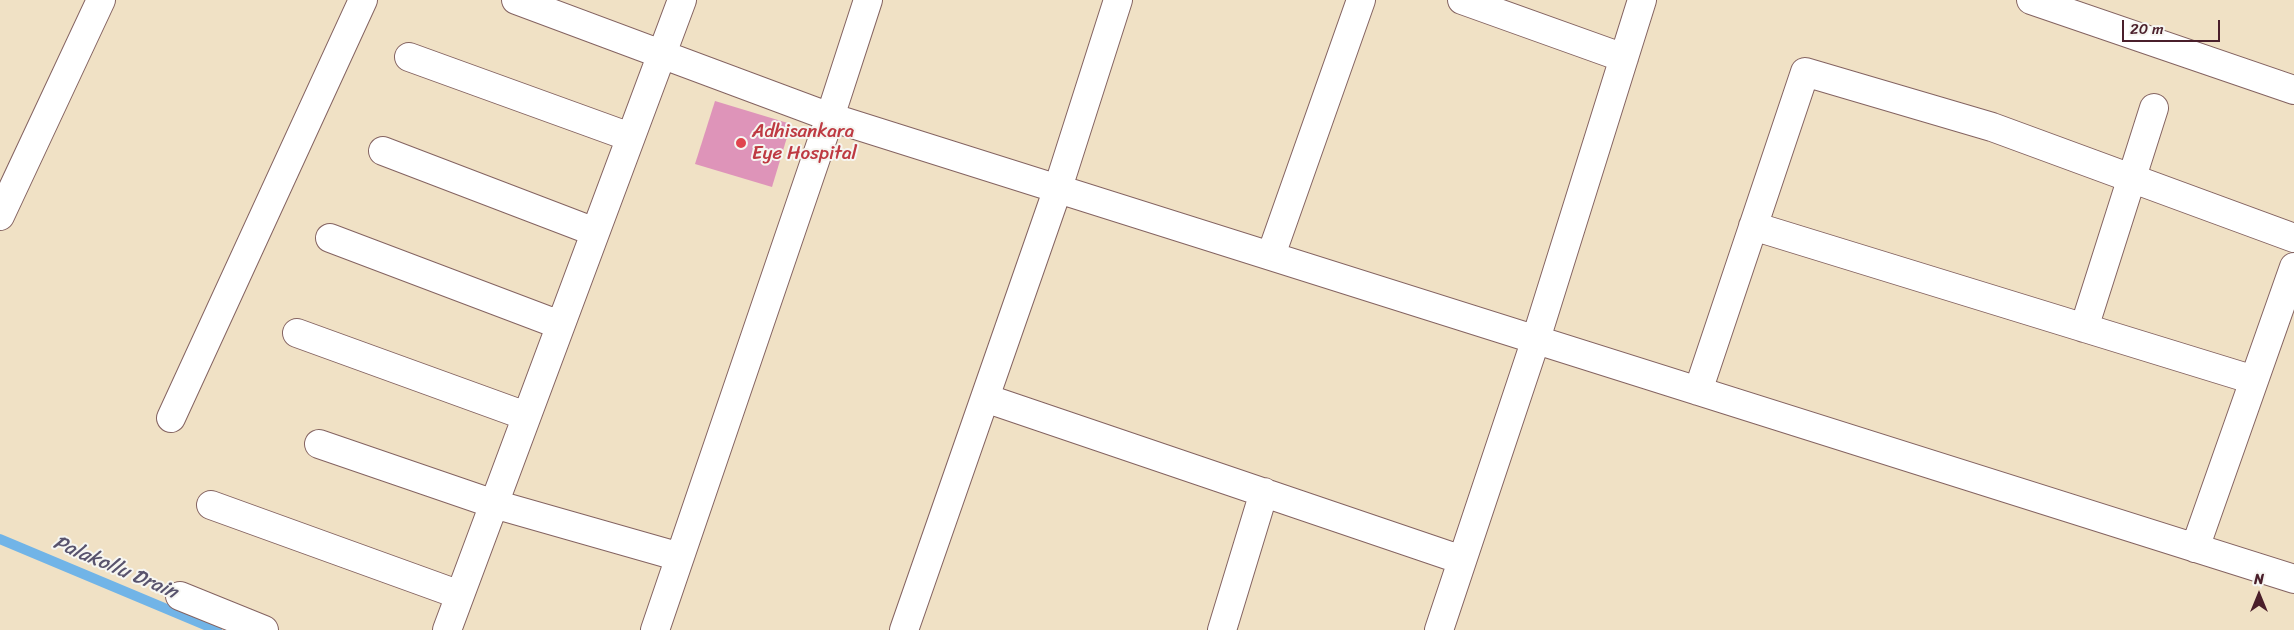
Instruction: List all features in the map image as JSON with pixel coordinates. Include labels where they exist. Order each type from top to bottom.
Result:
[{"type":"street","points":[[0,216],[101,0]]},
{"type":"street","points":[[171,418],[363,0]]},
{"type":"street","points":[[516,0],[830,117],[2294,579]]},
{"type":"street","points":[[447,630],[682,0]]},
{"type":"street","points":[[655,630],[868,0]]},
{"type":"street","points":[[904,630],[1058,188],[1118,0]]},
{"type":"street","points":[[1271,256],[1361,0]]},
{"type":"street","points":[[1462,0],[1624,58]]},
{"type":"street","points":[[1439,630],[1536,339],[1642,0]]},
{"type":"street","points":[[2031,0],[2294,90]]},
{"type":"street","points":[[409,57],[630,137]]},
{"type":"street","points":[[1698,391],[1804,72],[1992,127],[2294,238]]},
{"type":"street","points":[[2084,328],[2154,108]]},
{"type":"street","points":[[383,151],[595,232]]},
{"type":"street","points":[[1753,226],[2254,380]]},
{"type":"street","points":[[330,238],[560,325]]},
{"type":"street","points":[[2195,548],[2294,267]]},
{"type":"street","points":[[297,333],[526,416]]},
{"type":"street","points":[[985,398],[1462,560]]},
{"type":"street","points":[[319,444],[494,504],[680,557]]},
{"type":"street","points":[[1222,630],[1264,492]]},
{"type":"street","points":[[211,505],[460,595]]},
{"type":"street","points":[[180,596],[264,630]]},
{"type":"building","points":[[715,101],[791,124],[772,187],[695,164]]},
{"type":"waterway","name":"Palakollu Drain","points":[[0,539],[217,630]]},
{"type":"place","name":"Adhisankara Eye Hospital","points":[[741,143]]}]
